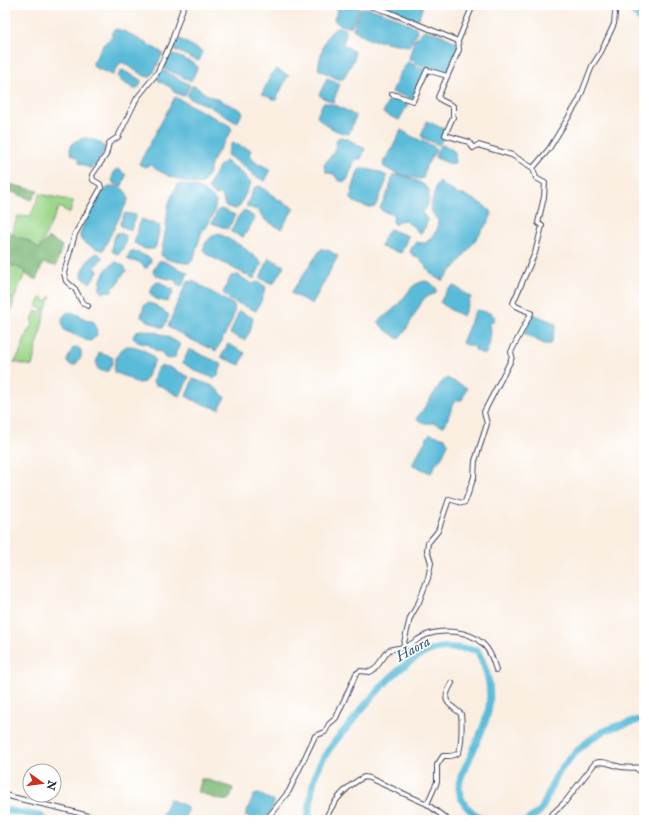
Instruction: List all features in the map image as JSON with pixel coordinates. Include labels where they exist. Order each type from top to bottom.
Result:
[{"type":"street","points":[[88,306],[82,302],[75,289],[66,281],[64,273],[75,234],[101,188],[100,184],[93,180],[92,176],[106,155],[109,143],[118,137],[137,98],[156,73],[171,43],[183,5]]},
{"type":"street","points":[[367,5],[389,12],[458,41]]},
{"type":"street","points":[[402,647],[410,618],[419,602],[428,578],[431,563],[427,550],[428,543],[438,531],[450,499],[462,503],[466,502],[474,477],[475,460],[487,424],[484,412],[511,360],[511,352],[531,313],[513,303],[535,253],[542,226],[538,223],[544,197],[545,183],[536,178],[534,168],[512,155],[478,145],[473,148],[469,142],[445,134],[453,117],[453,106],[438,97],[459,50],[458,41],[473,5]]},
{"type":"street","points":[[534,168],[549,149],[578,100],[592,66],[601,52],[614,24],[615,14]]},
{"type":"street","points":[[392,94],[413,101],[427,70],[447,76]]},
{"type":"street","points":[[266,820],[289,791],[313,739],[318,734],[325,732],[329,724],[336,718],[356,674],[360,671],[370,672],[375,669],[389,650],[413,643],[424,636],[443,631],[458,633],[481,642],[490,653],[496,670]]},
{"type":"street","points":[[426,804],[437,782],[437,767],[440,760],[445,756],[457,754],[461,749],[461,714],[448,704],[447,699],[452,683]]},
{"type":"street","points":[[546,820],[565,802],[595,763],[600,761],[620,766],[644,768]]},
{"type":"street","points":[[636,768],[641,772],[644,778]]},
{"type":"street","points":[[325,820],[331,808],[345,790],[364,777],[426,804],[448,820]]},
{"type":"street","points":[[5,795],[32,803],[87,815],[101,820]]},
{"type":"green space","points":[[5,183],[38,191],[32,200],[5,189]]},
{"type":"green space","points":[[40,194],[73,201],[70,213],[59,207],[39,249],[27,240],[11,235],[18,216],[30,217]]},
{"type":"green space","points":[[5,232],[27,240],[39,249],[48,238],[55,241],[62,246],[56,266],[43,263],[36,280],[25,274],[26,271],[5,262]]},
{"type":"green space","points":[[5,262],[26,271],[14,299],[12,310],[5,307],[5,297],[12,298],[5,295]]},
{"type":"green space","points":[[42,296],[45,302],[51,296],[46,308],[32,366],[14,362],[20,353],[26,335],[33,323],[31,321],[36,311],[39,312],[44,309],[36,307]]},
{"type":"green space","points":[[201,779],[233,788],[230,798],[227,800],[220,800],[198,792]]},
{"type":"water","points":[[339,5],[359,5],[359,9],[352,26],[342,26],[334,20]]},
{"type":"water","points":[[373,5],[423,5],[419,18],[413,21]]},
{"type":"water","points":[[361,8],[381,12],[416,27],[417,32],[409,46],[368,39],[353,29]]},
{"type":"water","points":[[339,27],[344,29],[346,34],[343,44],[354,52],[354,59],[343,79],[338,79],[318,69],[324,44],[330,34]]},
{"type":"water","points":[[116,29],[126,32],[163,53],[150,77],[143,75],[121,62],[113,75],[94,67],[93,63],[103,45],[112,37],[112,32]]},
{"type":"water","points":[[424,30],[440,34],[457,43],[458,51],[447,74],[426,68],[409,59],[414,40]]},
{"type":"water","points":[[178,38],[203,52],[199,61],[173,49],[174,43]]},
{"type":"water","points":[[171,53],[195,64],[198,67],[191,81],[164,68],[164,64]]},
{"type":"water","points":[[408,62],[425,70],[412,99],[392,92],[400,73]]},
{"type":"water","points":[[276,69],[289,76],[286,79],[276,100],[262,94],[270,76]]},
{"type":"water","points":[[122,70],[141,80],[137,89],[134,89],[120,80],[118,76]]},
{"type":"water","points":[[163,70],[190,85],[185,95],[183,96],[174,92],[172,88],[159,81],[157,78]]},
{"type":"water","points":[[327,78],[340,84],[333,102],[319,95]]},
{"type":"water","points":[[192,86],[195,86],[206,94],[243,112],[237,123],[207,105],[189,98],[187,96]]},
{"type":"water","points":[[391,95],[409,102],[399,120],[383,113]]},
{"type":"water","points":[[175,97],[230,126],[232,130],[212,161],[209,173],[201,185],[174,178],[150,165],[145,167],[139,164]]},
{"type":"water","points":[[323,103],[336,105],[356,116],[349,134],[331,128],[317,116]]},
{"type":"water","points":[[427,121],[446,130],[446,133],[439,145],[423,138],[421,135]]},
{"type":"water","points":[[401,130],[433,146],[436,150],[426,166],[423,178],[420,179],[391,171],[383,166],[384,160],[392,149]]},
{"type":"water","points":[[340,137],[348,139],[365,149],[361,159],[355,160],[347,180],[344,182],[338,180],[334,174],[326,172],[324,165],[334,152],[337,139]]},
{"type":"water","points":[[86,138],[100,142],[105,148],[99,161],[92,168],[88,168],[79,163],[79,159],[71,154],[70,150],[70,147],[74,143]]},
{"type":"water","points":[[232,143],[251,150],[249,155],[252,160],[271,170],[265,181],[253,175],[244,166],[227,155]]},
{"type":"water","points":[[443,145],[455,152],[455,161],[453,165],[436,158],[435,156],[440,146]]},
{"type":"water","points":[[225,161],[239,170],[251,183],[239,207],[235,209],[225,206],[222,195],[218,194],[216,196],[208,189],[217,170]]},
{"type":"water","points":[[362,168],[379,172],[387,176],[386,182],[375,207],[361,205],[350,198],[358,171]]},
{"type":"water","points":[[118,169],[126,175],[122,186],[113,183],[112,179],[114,171]]},
{"type":"water","points":[[393,175],[413,179],[429,190],[428,204],[422,213],[427,219],[426,224],[420,234],[414,227],[403,220],[399,221],[395,225],[393,221],[394,215],[382,211],[380,208],[389,190]]},
{"type":"water","points":[[440,181],[443,186],[459,195],[467,196],[487,208],[492,214],[460,261],[443,280],[433,275],[420,259],[410,252],[416,242],[426,243],[437,230],[438,221],[430,209],[436,186]]},
{"type":"water","points":[[181,184],[200,189],[209,194],[216,201],[214,213],[206,228],[202,231],[194,257],[190,263],[170,260],[161,255],[168,206],[177,185]]},
{"type":"water","points":[[115,186],[124,190],[128,200],[103,250],[100,250],[86,244],[80,237],[86,219],[99,197],[106,189]]},
{"type":"water","points":[[259,186],[277,199],[294,208],[281,229],[265,220],[258,210],[247,207],[254,188]]},
{"type":"water","points":[[221,209],[235,215],[228,229],[212,223],[218,210]]},
{"type":"water","points":[[244,210],[255,219],[243,237],[231,232],[238,217]]},
{"type":"water","points":[[125,213],[136,215],[131,230],[121,226],[120,223]]},
{"type":"water","points":[[141,219],[160,226],[154,249],[145,249],[134,243]]},
{"type":"water","points":[[390,229],[408,236],[401,253],[381,247],[383,239]]},
{"type":"water","points":[[117,233],[121,233],[126,236],[125,245],[119,254],[112,251],[113,239]]},
{"type":"water","points":[[218,233],[243,247],[262,263],[254,279],[208,255],[203,250],[208,240]]},
{"type":"water","points":[[321,249],[328,250],[338,256],[312,304],[291,293]]},
{"type":"water","points":[[131,251],[150,258],[151,261],[147,268],[139,262],[128,260],[128,256]]},
{"type":"water","points":[[98,253],[103,258],[94,269],[97,269],[98,271],[90,283],[82,277],[82,273],[89,259]]},
{"type":"water","points":[[269,258],[284,266],[273,284],[260,278]]},
{"type":"water","points":[[159,261],[163,261],[188,273],[182,286],[179,287],[175,280],[161,277],[153,273]]},
{"type":"water","points":[[117,262],[125,267],[126,272],[122,275],[116,286],[112,286],[112,292],[107,291],[103,293],[100,290],[102,277],[110,266]]},
{"type":"water","points":[[238,275],[252,284],[258,282],[266,287],[256,311],[230,300],[223,293],[231,276]]},
{"type":"water","points":[[193,281],[234,305],[234,315],[216,351],[168,327],[187,282]]},
{"type":"water","points":[[425,281],[431,283],[436,288],[436,293],[424,298],[404,333],[398,339],[383,328],[378,321],[395,308],[413,286]]},
{"type":"water","points":[[160,282],[170,289],[173,289],[173,295],[171,295],[167,302],[156,299],[151,295],[151,290],[154,284]]},
{"type":"water","points":[[453,286],[471,297],[463,316],[449,309],[440,302],[448,289]]},
{"type":"water","points":[[148,303],[155,305],[169,315],[164,327],[160,327],[141,317],[144,305]]},
{"type":"water","points":[[478,310],[490,313],[495,317],[490,324],[490,339],[485,355],[475,350],[472,345],[462,343],[475,311]]},
{"type":"water","points":[[239,311],[253,318],[250,332],[244,340],[230,334]]},
{"type":"water","points":[[68,312],[74,313],[95,323],[97,335],[91,341],[64,330],[62,320]]},
{"type":"water","points":[[533,314],[555,323],[556,326],[551,344],[544,344],[524,333]]},
{"type":"water","points":[[140,330],[161,334],[180,344],[178,350],[175,352],[176,355],[174,358],[169,359],[164,357],[163,353],[155,350],[147,343],[140,343],[135,340],[133,338],[135,333]]},
{"type":"water","points":[[228,344],[245,353],[240,365],[221,357]]},
{"type":"water","points":[[127,346],[143,350],[150,354],[155,360],[144,382],[139,383],[132,381],[129,378],[114,372],[118,354]]},
{"type":"water","points":[[77,347],[81,350],[81,357],[75,365],[71,365],[67,362],[68,358],[73,348]]},
{"type":"water","points":[[189,349],[222,364],[218,376],[214,378],[198,372],[183,363]]},
{"type":"water","points":[[99,353],[102,353],[104,356],[106,354],[113,358],[108,371],[101,371],[96,365]]},
{"type":"water","points":[[163,366],[169,367],[189,377],[180,396],[162,386],[155,385],[153,382],[157,368]]},
{"type":"water","points":[[447,378],[467,388],[462,400],[455,400],[445,425],[442,426],[435,423],[425,423],[418,420],[417,417],[441,383]]},
{"type":"water","points":[[193,379],[213,386],[225,397],[219,409],[199,403],[186,396]]},
{"type":"water","points":[[430,434],[445,438],[448,444],[441,459],[437,462],[431,473],[413,465]]},
{"type":"water","points":[[259,794],[275,802],[266,820],[255,820],[245,816],[254,795]]},
{"type":"water","points":[[169,799],[186,806],[187,812],[182,820],[166,820],[162,816]]},
{"type":"waterway","name":"Haora","points":[[628,5],[644,24]]},
{"type":"waterway","name":"Haora","points":[[308,820],[315,777],[326,753],[333,743],[377,692],[399,670],[422,654],[439,648],[477,650],[484,664],[490,696],[488,712],[480,736],[461,777],[459,789],[462,799],[468,808],[485,820]]},
{"type":"waterway","name":"Haora","points":[[528,820],[540,811],[557,775],[580,748],[602,732],[613,727],[644,718]]},
{"type":"waterway","name":"Haora","points":[[5,810],[41,816],[44,820]]}]
